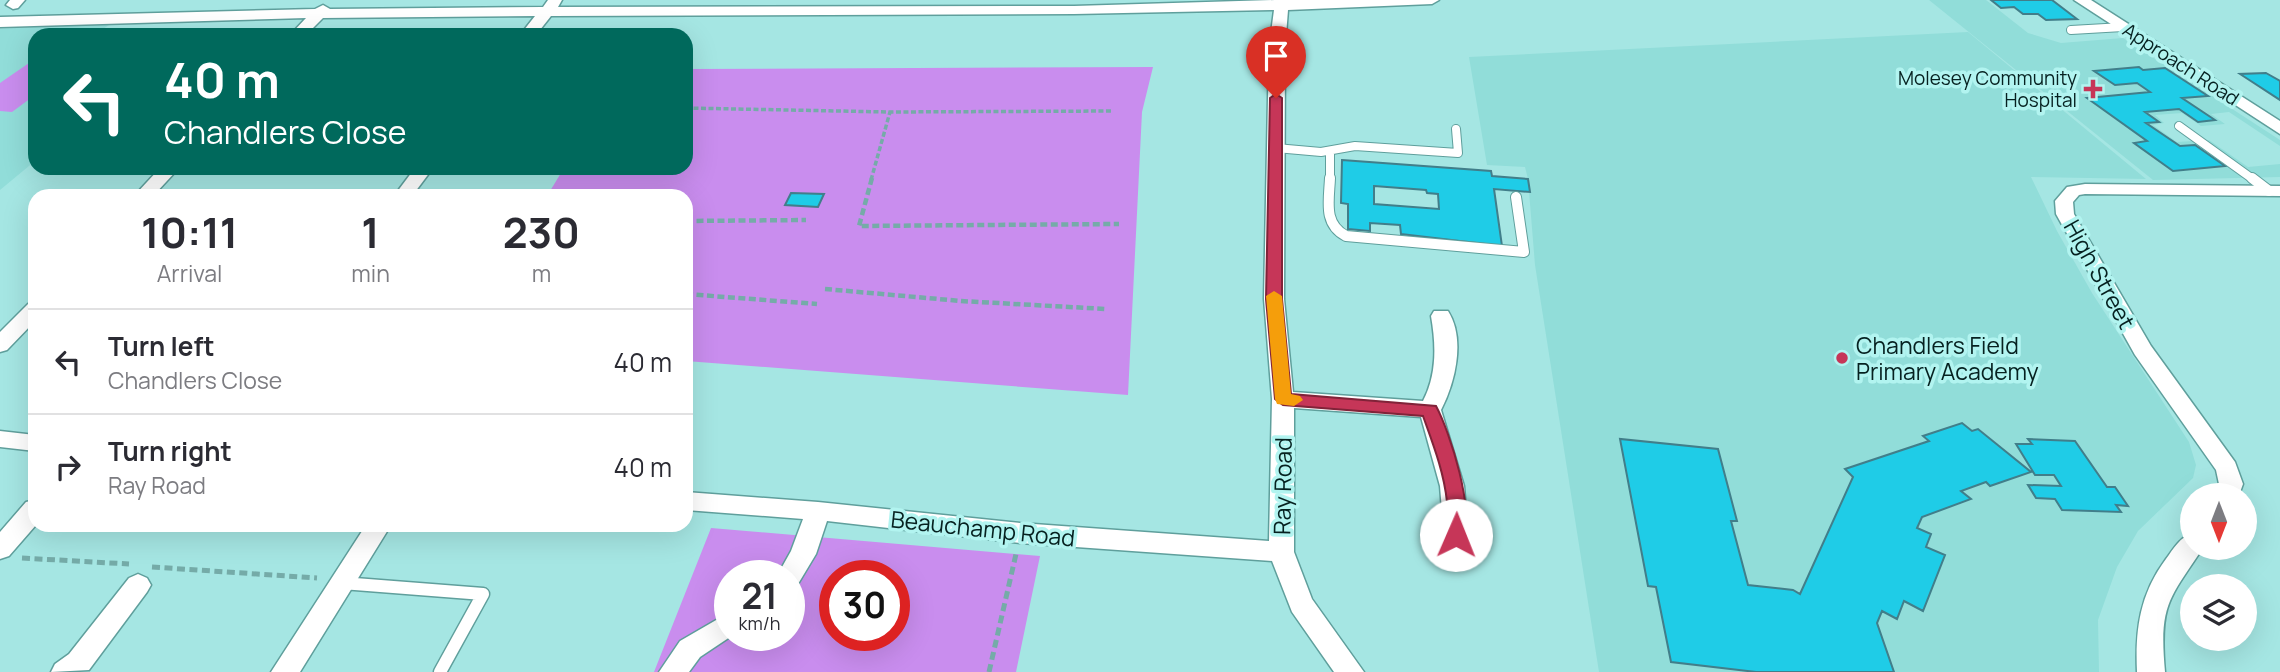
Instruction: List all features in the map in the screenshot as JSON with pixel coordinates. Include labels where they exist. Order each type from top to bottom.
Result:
[{"type":"street","points":[[158,14],[175,0]]},
{"type":"street","points":[[305,28],[332,0]]},
{"type":"street","points":[[0,22],[158,14],[318,14],[552,4],[1283,4],[1432,0]]},
{"type":"street","name":"Approach Road","points":[[2081,0],[2280,129]]},
{"type":"street","points":[[533,28],[552,4]]},
{"type":"street","name":"Ray Road","points":[[1281,552],[1283,399],[1274,299],[1277,48],[1283,4]]},
{"type":"street","points":[[150,189],[163,175]]},
{"type":"street","name":"High Street","points":[[2231,483],[2227,468],[2143,350],[2065,214],[2064,201],[2073,191],[2085,189],[2275,191]]},
{"type":"street","points":[[0,345],[28,316]]},
{"type":"street","points":[[1441,316],[1447,349],[1441,368],[1439,392],[1430,410],[1449,462],[1457,503],[1456,535]]},
{"type":"street","points":[[1283,399],[1430,410]]},
{"type":"street","points":[[0,439],[28,442]]},
{"type":"street","name":"Beauchamp Road","points":[[693,502],[818,511],[1020,533],[1281,552]]},
{"type":"street","points":[[799,560],[818,511]]},
{"type":"street","points":[[6,553],[28,520]]},
{"type":"street","points":[[285,672],[375,532]]},
{"type":"street","points":[[1281,552],[1301,604],[1350,672]]},
{"type":"street","points":[[2151,672],[2148,646],[2155,596],[2180,559]]},
{"type":"street","points":[[65,672],[79,662],[138,585]]},
{"type":"street","points":[[673,672],[690,649],[714,633]]},
{"type":"lane","points":[[2071,30],[2123,27]]},
{"type":"lane","points":[[2179,126],[2275,191]]},
{"type":"lane","points":[[1276,149],[1330,151],[1355,146],[1458,153],[1456,129]]},
{"type":"lane","points":[[1330,151],[1329,220],[1336,231],[1346,236],[1524,251],[1516,197]]},
{"type":"lane","points":[[342,583],[483,594],[440,672]]},
{"type":"path","points":[[693,108],[890,112],[1112,111]]},
{"type":"path","points":[[890,112],[859,226],[1119,225]]},
{"type":"path","points":[[693,221],[806,220]]},
{"type":"path","points":[[825,289],[961,301],[1105,309]]},
{"type":"path","points":[[693,295],[817,304]]},
{"type":"path","points":[[989,672],[1020,533]]},
{"type":"path","points":[[6,553],[202,572],[324,579],[342,583]]},
{"type":"shaded area","name":"Molesey Community Hospital","points":[[1929,0],[1986,0],[2028,33],[2061,43],[2123,38],[2280,140],[2280,146],[2229,112],[2211,114],[2225,124],[2201,126],[2182,113],[2155,115],[2164,123],[2153,125],[2177,142],[2209,140],[2248,167],[2280,164],[2280,177],[2153,180]],"holes":[[[2139,67],[2143,70],[2165,68],[2207,95],[2182,98],[2213,120],[2198,122],[2179,109],[2145,112],[2158,121],[2146,123],[2180,146],[2224,166],[2173,171],[2135,143],[2147,141],[2088,98],[2150,92],[2137,83],[2115,85],[2096,72]]]},
{"type":"shaded area","points":[[115,21],[104,28],[28,28],[28,167],[0,190],[0,29]]},
{"type":"shaded area","name":"Chandlers Field Primary Academy","points":[[1968,32],[2146,179],[2031,177],[2057,231],[2092,293],[2189,442],[2196,465],[2193,478],[2188,483],[2180,483],[2180,491],[2138,531],[2117,567],[2098,620],[2099,672],[1894,672],[1877,623],[1882,611],[1897,619],[1904,601],[1923,610],[1944,556],[1926,547],[1931,534],[1917,528],[1922,517],[1971,500],[1961,491],[1986,482],[1990,486],[2030,471],[1979,429],[1972,431],[1962,423],[1924,436],[1929,441],[1845,469],[1853,477],[1800,594],[1793,590],[1748,585],[1731,521],[1737,521],[1718,449],[1620,439],[1648,585],[1656,587],[1671,661],[1756,672],[1599,672],[1535,265],[1528,179],[1525,167],[1487,165],[1469,57]],"holes":[[[2029,439],[2075,441],[2107,487],[2115,487],[2128,505],[2116,505],[2120,512],[2062,510],[2055,499],[2036,498],[2028,485],[2061,486],[2054,475],[2035,474],[2016,445],[2032,444]]]},
{"type":"shaded area","points":[[28,64],[28,100],[12,112],[0,111],[0,83]]},
{"type":"shaded area","points":[[1153,67],[1142,112],[1128,395],[693,362],[693,189],[551,189],[560,175],[693,175],[693,69]]},
{"type":"shaded area","points":[[711,528],[1040,556],[1016,672],[654,672]]},
{"type":"building","points":[[1991,0],[2052,0],[2077,19],[2046,20],[2038,14],[2023,14],[2014,7],[2001,8]]},
{"type":"building","points":[[2139,67],[2143,70],[2165,68],[2208,96],[2182,98],[2215,120],[2198,122],[2179,109],[2145,112],[2159,122],[2146,123],[2180,146],[2195,145],[2225,166],[2173,171],[2134,143],[2147,141],[2087,98],[2150,92],[2137,83],[2115,85],[2094,71]]},
{"type":"building","points":[[2266,73],[2280,81],[2280,100],[2240,74]]},
{"type":"building","points":[[1342,160],[1491,171],[1492,176],[1528,179],[1530,192],[1494,189],[1502,246],[1401,234],[1400,225],[1370,223],[1370,231],[1348,229],[1348,204],[1341,203]],"holes":[[[1374,186],[1426,190],[1427,193],[1438,194],[1439,209],[1374,204]]]},
{"type":"building","points":[[791,193],[824,194],[818,207],[785,205]]},
{"type":"building","points":[[1962,423],[1972,431],[1978,429],[2031,472],[1990,486],[1986,482],[1961,491],[1971,499],[1922,517],[1917,528],[1931,534],[1926,547],[1945,555],[1923,611],[1904,601],[1897,619],[1882,611],[1877,623],[1894,672],[1756,672],[1671,662],[1656,587],[1648,586],[1620,439],[1718,449],[1737,521],[1731,521],[1748,585],[1793,590],[1800,594],[1853,477],[1845,469],[1929,441],[1923,436]]},
{"type":"building","points":[[2028,439],[2075,441],[2107,487],[2115,487],[2128,506],[2116,505],[2121,512],[2062,510],[2055,499],[2036,498],[2028,485],[2061,486],[2054,475],[2035,475],[2016,444],[2032,444]]},
{"type":"slow traffic","points":[[1274,296],[1283,399],[1294,400]]},
{"type":"place","name":"Molesey Community Hospital","points":[[2093,89]]},
{"type":"place","name":"Chandlers Field Primary Academy","points":[[1842,358]]},
{"type":"route","points":[[1276,98],[1274,299],[1283,399],[1430,410],[1449,462],[1457,503],[1456,535]]}]
